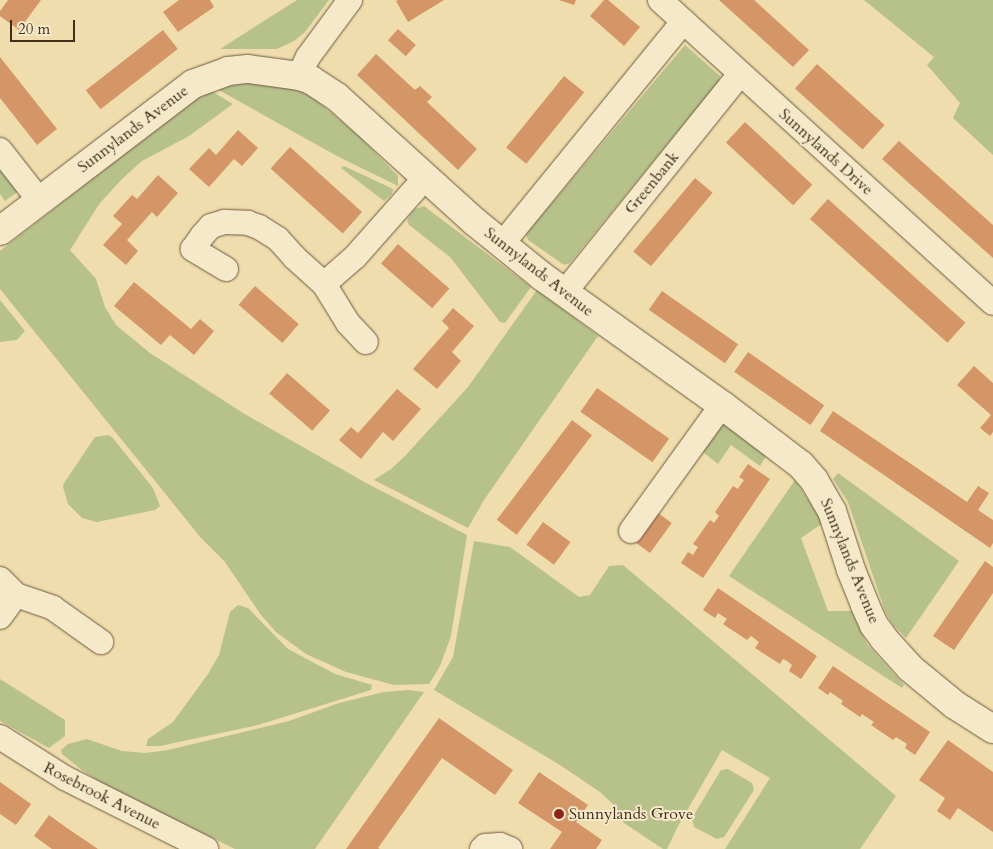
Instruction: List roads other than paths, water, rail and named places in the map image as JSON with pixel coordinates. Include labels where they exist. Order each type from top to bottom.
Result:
[{"type":"street","points":[[299,76],[308,57],[350,0]]},
{"type":"street","name":"Sunnylands Drive","points":[[660,0],[993,303]]},
{"type":"street","points":[[502,244],[684,22]]},
{"type":"street","name":"Sunnylands Avenue","points":[[3,223],[40,201],[176,95],[205,78],[228,71],[248,69],[299,76],[311,80],[336,97],[425,178],[502,244],[564,293],[722,404],[786,452],[814,480],[832,510],[851,570],[874,624],[892,651],[955,705],[993,729]]},
{"type":"street","name":"Greenbank","points":[[564,293],[740,74]]},
{"type":"street","points":[[0,150],[40,201]]},
{"type":"street","points":[[324,284],[355,257],[425,178]]},
{"type":"street","points":[[226,269],[193,249],[202,236],[217,224],[224,222],[248,223],[278,239],[294,257],[324,284],[348,323],[366,342]]},
{"type":"street","points":[[631,531],[722,404]]},
{"type":"street","points":[[0,617],[8,587],[53,608],[100,642]]},
{"type":"street","name":"Rosebrook Avenue","points":[[0,738],[65,778],[206,849]]},
{"type":"street","points":[[482,849],[485,846],[500,845],[510,849]]},
{"type":"place","name":"Sunnylands Grove","points":[[559,814]]}]
